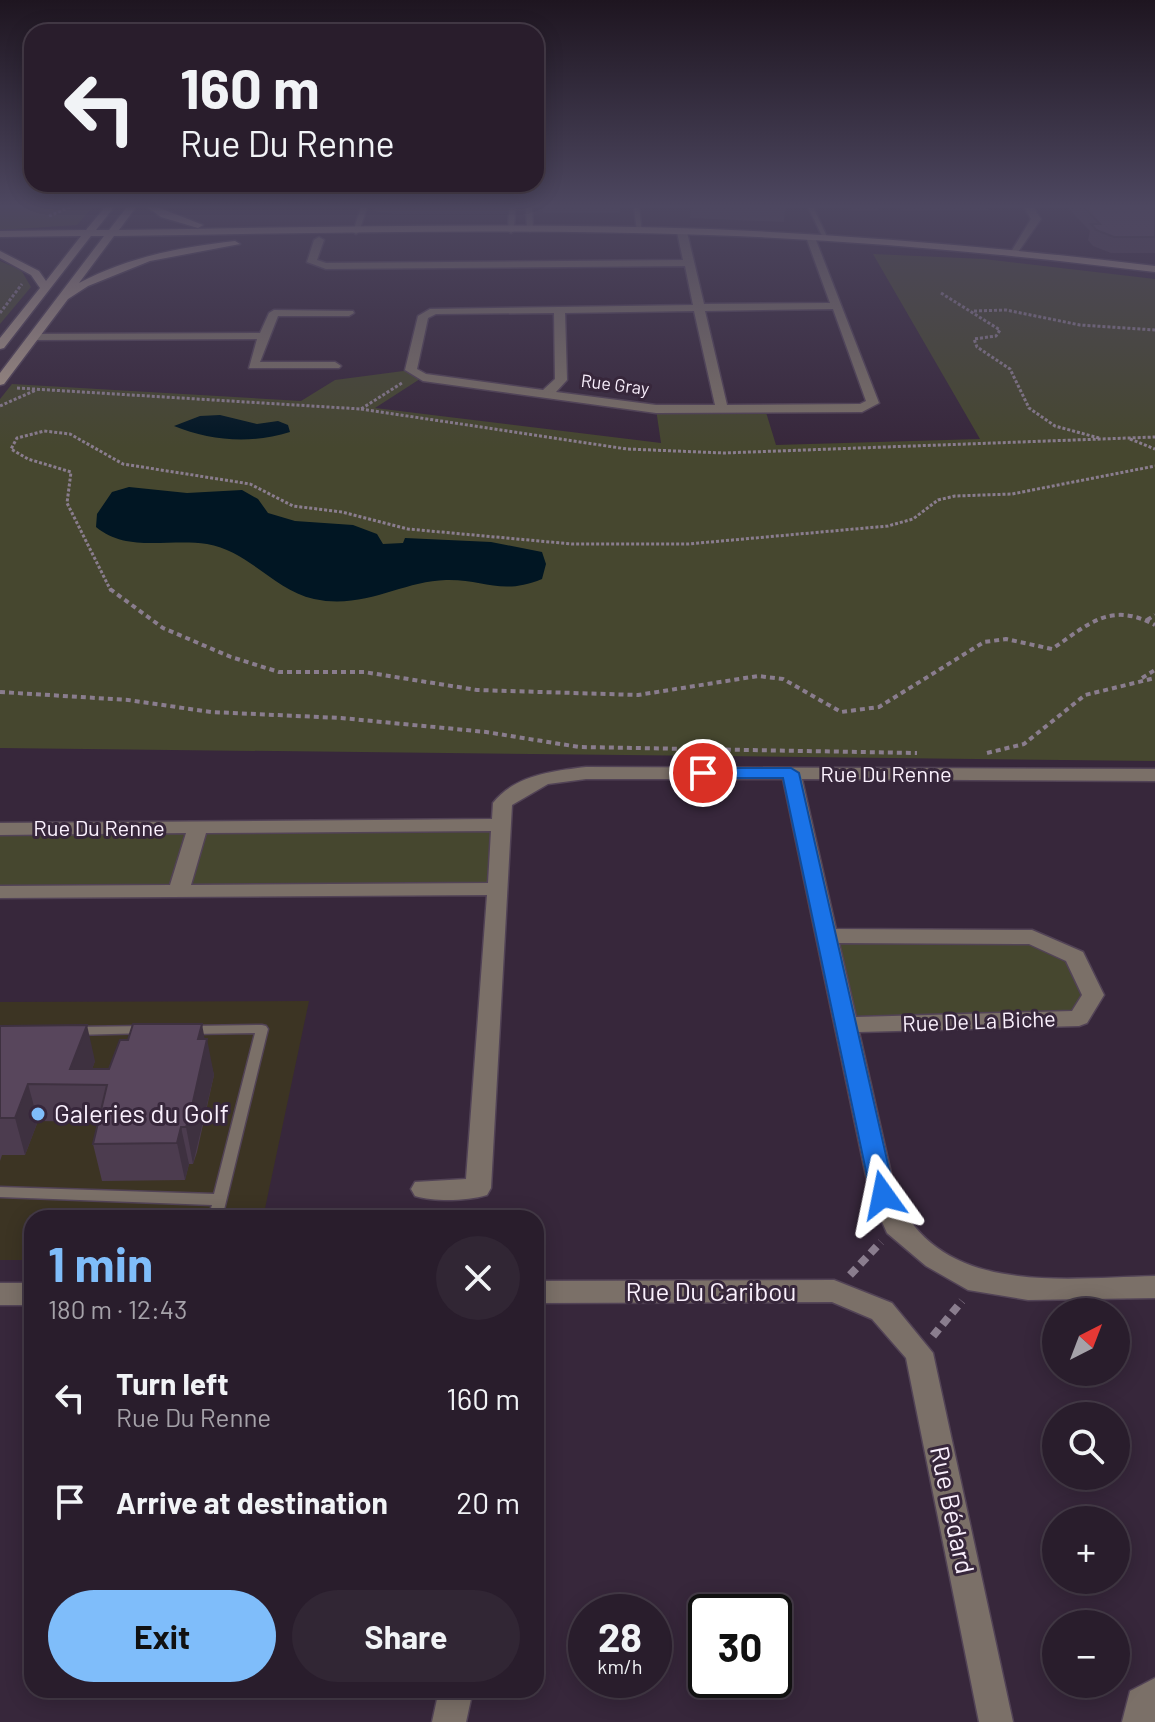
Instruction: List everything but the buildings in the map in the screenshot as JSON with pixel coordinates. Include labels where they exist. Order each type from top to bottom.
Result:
[{"type":"street","points":[[3,384],[71,287]]},
{"type":"street","points":[[65,296],[80,287]]},
{"type":"street","points":[[694,287],[722,409]]},
{"type":"street","points":[[417,374],[411,370],[423,316],[454,309],[837,306],[830,287]]},
{"type":"street","points":[[3,342],[45,288]]},
{"type":"street","name":"Rue Gray","points":[[417,374],[656,409],[862,408],[873,403],[837,306]]},
{"type":"street","points":[[545,395],[561,380],[559,308]]},
{"type":"street","points":[[335,366],[253,366],[274,313],[349,313]]},
{"type":"street","points":[[3,342],[34,337],[264,336]]},
{"type":"street","points":[[791,773],[883,1195],[896,1226],[935,1259],[978,1282],[1028,1289],[1155,1287]]},
{"type":"street","name":"Rue Du Renne","points":[[424,1189],[478,1188],[503,803],[523,787],[548,776],[791,773],[1155,775]]},
{"type":"street","name":"Rue Du Renne","points":[[0,829],[501,825]]},
{"type":"street","name":"Rue Du Renne","points":[[179,890],[198,827]]},
{"type":"street","points":[[0,892],[498,889]]},
{"type":"street","name":"Rue De La Biche","points":[[827,936],[1032,937],[1075,957],[1093,995],[1079,1018],[846,1025]]},
{"type":"street","name":"Rue Du Caribou","points":[[544,1292],[834,1291],[882,1311]]},
{"type":"street","points":[[0,1294],[24,1294]]},
{"type":"street","name":"Rue Bédard","points":[[882,1311],[919,1353],[996,1722]]},
{"type":"street","points":[[1139,1722],[1142,1703],[1155,1695]]},
{"type":"street","points":[[449,1722],[454,1698]]},
{"type":"lane","points":[[170,1030],[262,1029],[217,1210]]},
{"type":"lane","points":[[62,1031],[154,1030]]},
{"type":"lane","points":[[0,1192],[220,1200]]},
{"type":"path","points":[[941,293],[1000,330],[996,336],[974,339],[977,347],[1010,369],[1029,408],[1055,426],[1103,439]]},
{"type":"path","points":[[971,312],[1006,310],[1080,325],[1155,330]]},
{"type":"path","points":[[361,409],[417,374]]},
{"type":"path","points":[[3,384],[37,389],[361,409],[408,419],[655,451],[806,452],[1155,437]]},
{"type":"path","points":[[0,406],[37,389]]},
{"type":"path","points":[[1155,466],[1012,494],[955,496],[938,500],[913,519],[888,526],[688,544],[572,544],[408,529],[342,512],[293,506],[250,484],[123,464],[70,434],[44,431],[30,434],[17,438],[11,449],[28,459],[71,472],[67,503],[112,592],[163,628],[231,657],[279,672],[364,672],[477,690],[638,695],[690,684],[758,676],[783,679],[841,712],[879,707],[984,642],[1006,639],[1052,649],[1107,613],[1125,611],[1155,625]]},
{"type":"path","points":[[1127,438],[1155,449]]},
{"type":"path","points":[[1147,620],[1155,615]]},
{"type":"path","points":[[1138,681],[1155,670]]},
{"type":"path","points":[[983,754],[1010,751],[1035,740],[1066,705],[1097,690],[1155,678]]},
{"type":"path","points":[[0,692],[101,697],[211,712],[341,718],[486,732],[579,747],[921,753]]},
{"type":"path","points":[[834,1291],[896,1226]]},
{"type":"path","points":[[919,1353],[978,1282]]},
{"type":"shaded area","points":[[309,1001],[265,1210],[24,1210],[24,1260],[0,1260],[0,1002]]},
{"type":"green space","points":[[0,287],[31,287],[0,324]]},
{"type":"green space","points":[[892,287],[1155,287],[1155,761],[0,748],[0,399],[12,384],[301,401],[335,380],[411,370],[423,377],[375,408],[661,443],[656,409],[765,409],[776,445],[980,439]]},
{"type":"green space","points":[[501,825],[498,889],[0,892],[0,829]]},
{"type":"green space","points":[[827,936],[1032,937],[1075,957],[1093,995],[1079,1018],[846,1025]]},
{"type":"water","points":[[220,415],[257,424],[278,421],[288,425],[290,432],[261,438],[231,439],[202,435],[174,426],[200,416]]},
{"type":"water","points":[[129,487],[187,493],[242,490],[258,499],[268,513],[295,521],[353,525],[377,534],[383,544],[403,543],[405,538],[491,542],[542,552],[546,564],[542,579],[515,586],[446,580],[350,601],[314,599],[286,588],[249,562],[222,548],[193,543],[135,542],[108,535],[96,527],[97,514],[112,492]]},
{"type":"place","name":"Galeries du Golf","points":[[38,1114]]},
{"type":"route","points":[[703,773],[791,773],[883,1195]]}]
